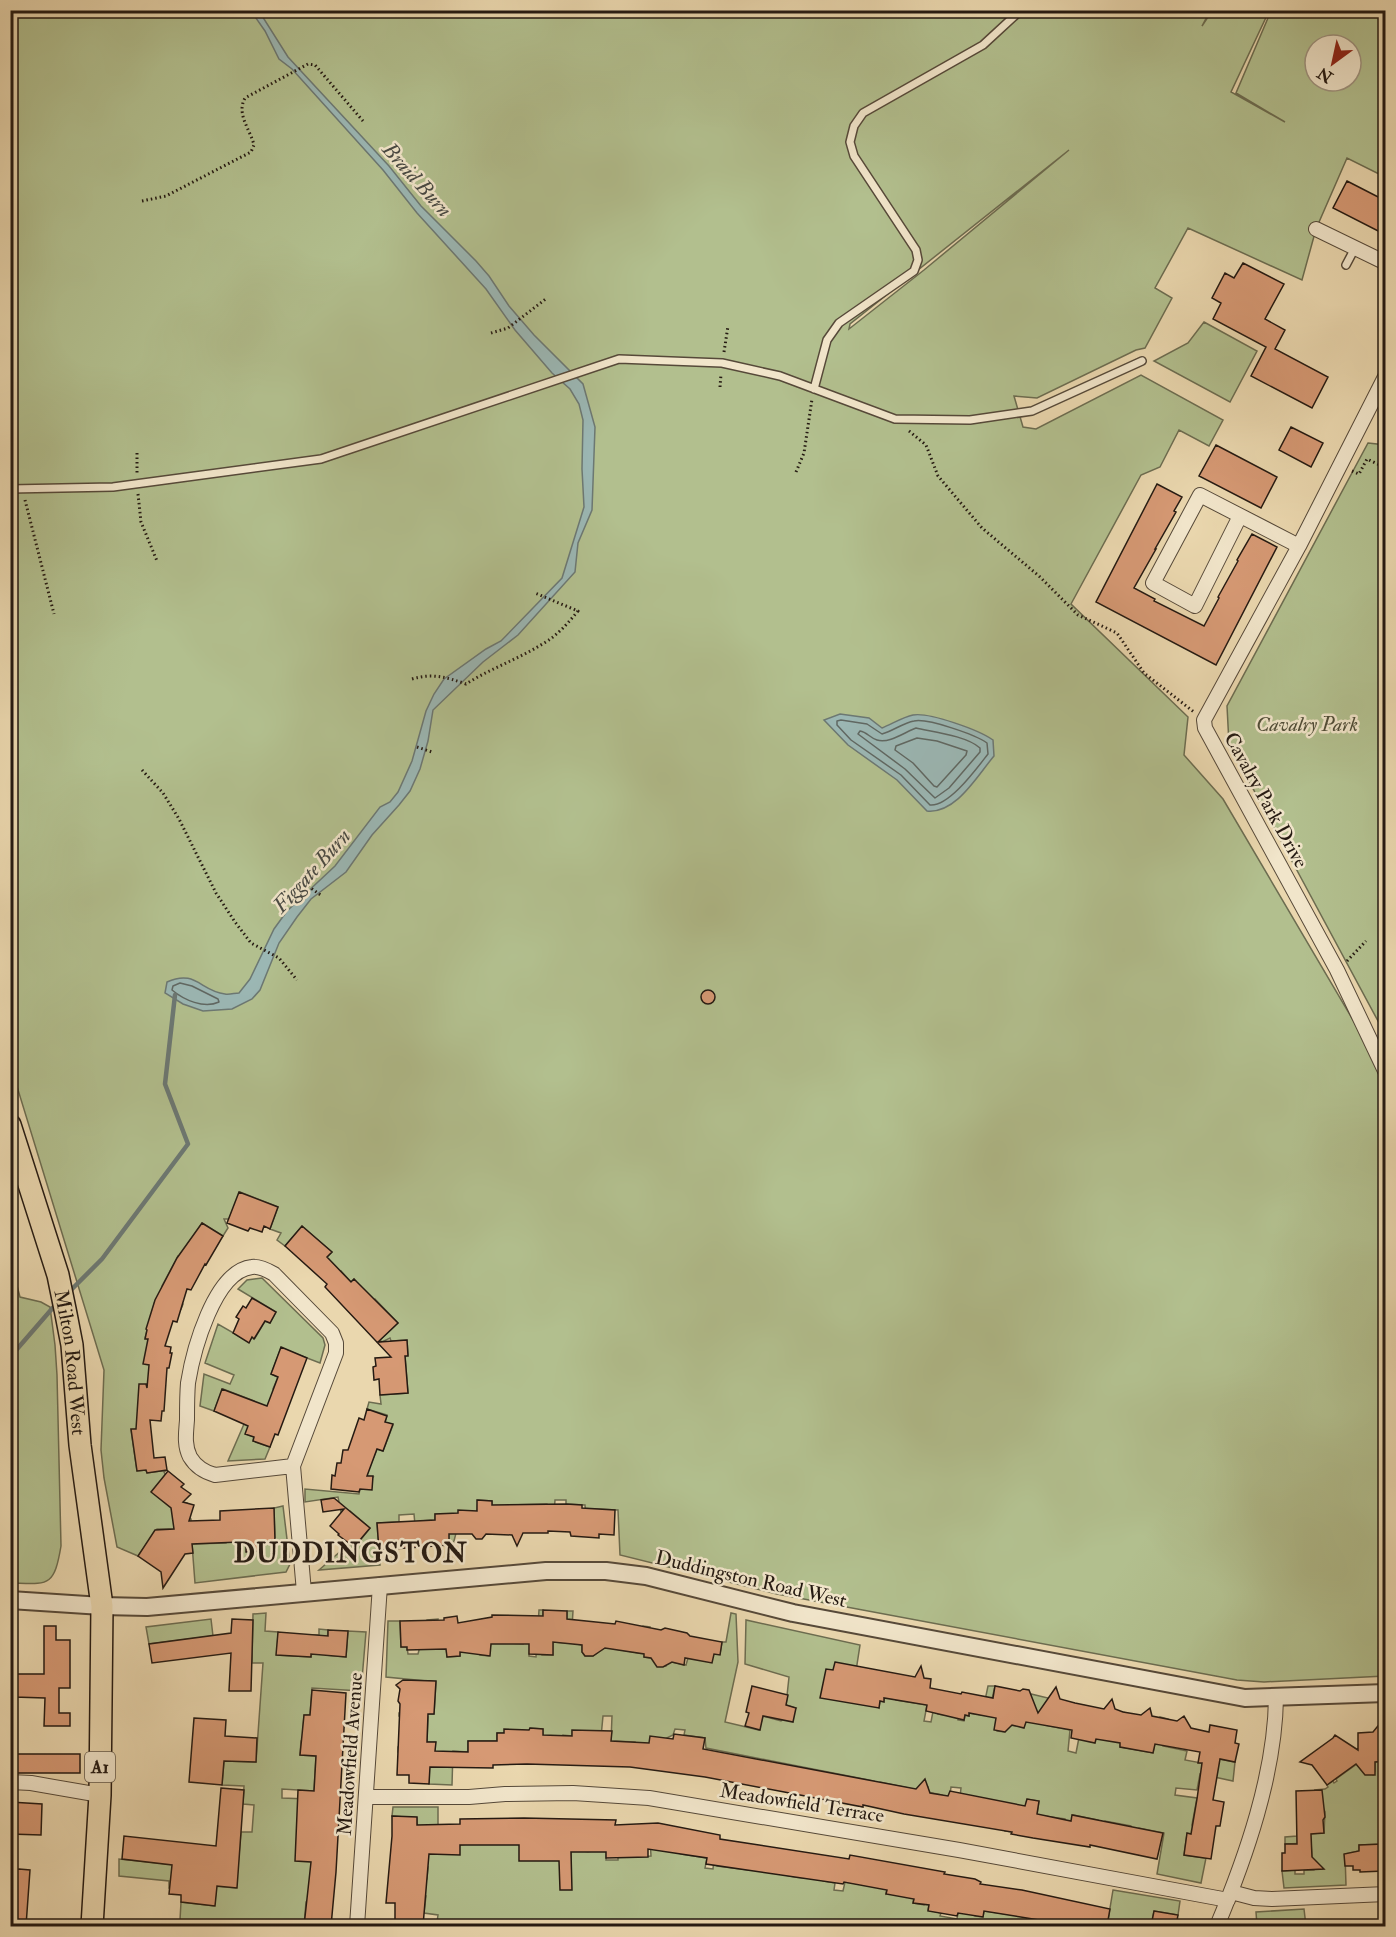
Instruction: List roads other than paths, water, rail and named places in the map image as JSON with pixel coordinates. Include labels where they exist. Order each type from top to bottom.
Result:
[{"type":"main road","name":"Milton Road West","points":[[10,1125],[60,1286],[72,1345],[80,1445],[102,1606]]},
{"type":"main road","name":"A1","points":[[92,1926],[99,1795],[102,1606]]},
{"type":"street","points":[[1316,228],[1386,263]]},
{"type":"street","name":"Cavalry Park Drive","points":[[1386,375],[1299,546],[1204,720],[1205,728],[1337,970],[1386,1073]]},
{"type":"street","points":[[1240,516],[1195,606],[1153,584],[1200,495],[1299,546]]},
{"type":"street","points":[[293,1466],[216,1475],[205,1472],[195,1464],[186,1444],[188,1386],[201,1331],[225,1282],[236,1273],[252,1267],[265,1269],[274,1274],[332,1333],[336,1343],[336,1353],[293,1466],[304,1592]]},
{"type":"street","name":"Duddingston Road West","points":[[10,1600],[147,1607],[546,1571],[625,1573],[646,1576],[794,1613],[1245,1698],[1386,1693]]},
{"type":"street","name":"Meadowfield Avenue","points":[[357,1926],[380,1585]]},
{"type":"street","points":[[1217,1926],[1230,1896],[1262,1792],[1273,1740],[1276,1698]]},
{"type":"street","points":[[10,1782],[31,1783],[99,1795]]},
{"type":"street","name":"Meadowfield Terrace","points":[[366,1797],[469,1797],[573,1793],[649,1798],[1230,1896],[1272,1899],[1386,1894]]},
{"type":"lane","points":[[814,389],[827,340],[839,323],[914,271],[918,260],[916,250],[854,156],[850,142],[855,126],[863,112],[983,45],[1021,10]]},
{"type":"lane","points":[[1346,265],[1355,248]]},
{"type":"lane","points":[[10,489],[113,487],[321,459],[619,359],[722,363],[780,376],[895,419],[970,420],[1032,411],[1142,361]]},
{"type":"water","points":[[251,11],[259,11],[288,57],[389,166],[421,206],[476,261],[534,335],[583,384],[595,427],[592,510],[578,543],[575,572],[518,635],[483,662],[433,710],[428,741],[420,769],[410,791],[372,835],[346,872],[311,899],[297,917],[279,943],[260,990],[252,999],[232,1009],[203,1011],[183,1004],[165,993],[167,982],[185,978],[192,979],[217,992],[239,993],[250,979],[274,929],[287,911],[335,866],[380,807],[390,802],[398,792],[412,761],[426,711],[444,679],[501,641],[562,578],[584,507],[583,420],[579,404],[570,389],[552,373],[515,330],[486,289],[417,213],[383,170],[292,69],[279,59],[265,31]]},
{"type":"water","points":[[840,714],[869,718],[882,728],[913,715],[942,719],[993,740],[994,756],[956,800],[938,810],[927,811],[897,780],[848,745],[824,720]]},
{"type":"waterway","name":"Figgate Burn","points":[[68,1293],[102,1259],[188,1144],[165,1084],[175,995]]},
{"type":"waterway","name":"Figgate Burn","points":[[10,1391],[11,1356],[57,1303]]},
{"type":"district","name":"DUDDINGSTON","points":[[351,1554]]},
{"type":"water label","name":"Braid Burn","points":[[417,180]]},
{"type":"park label","name":"Cavalry Park","points":[[1307,724]]}]
